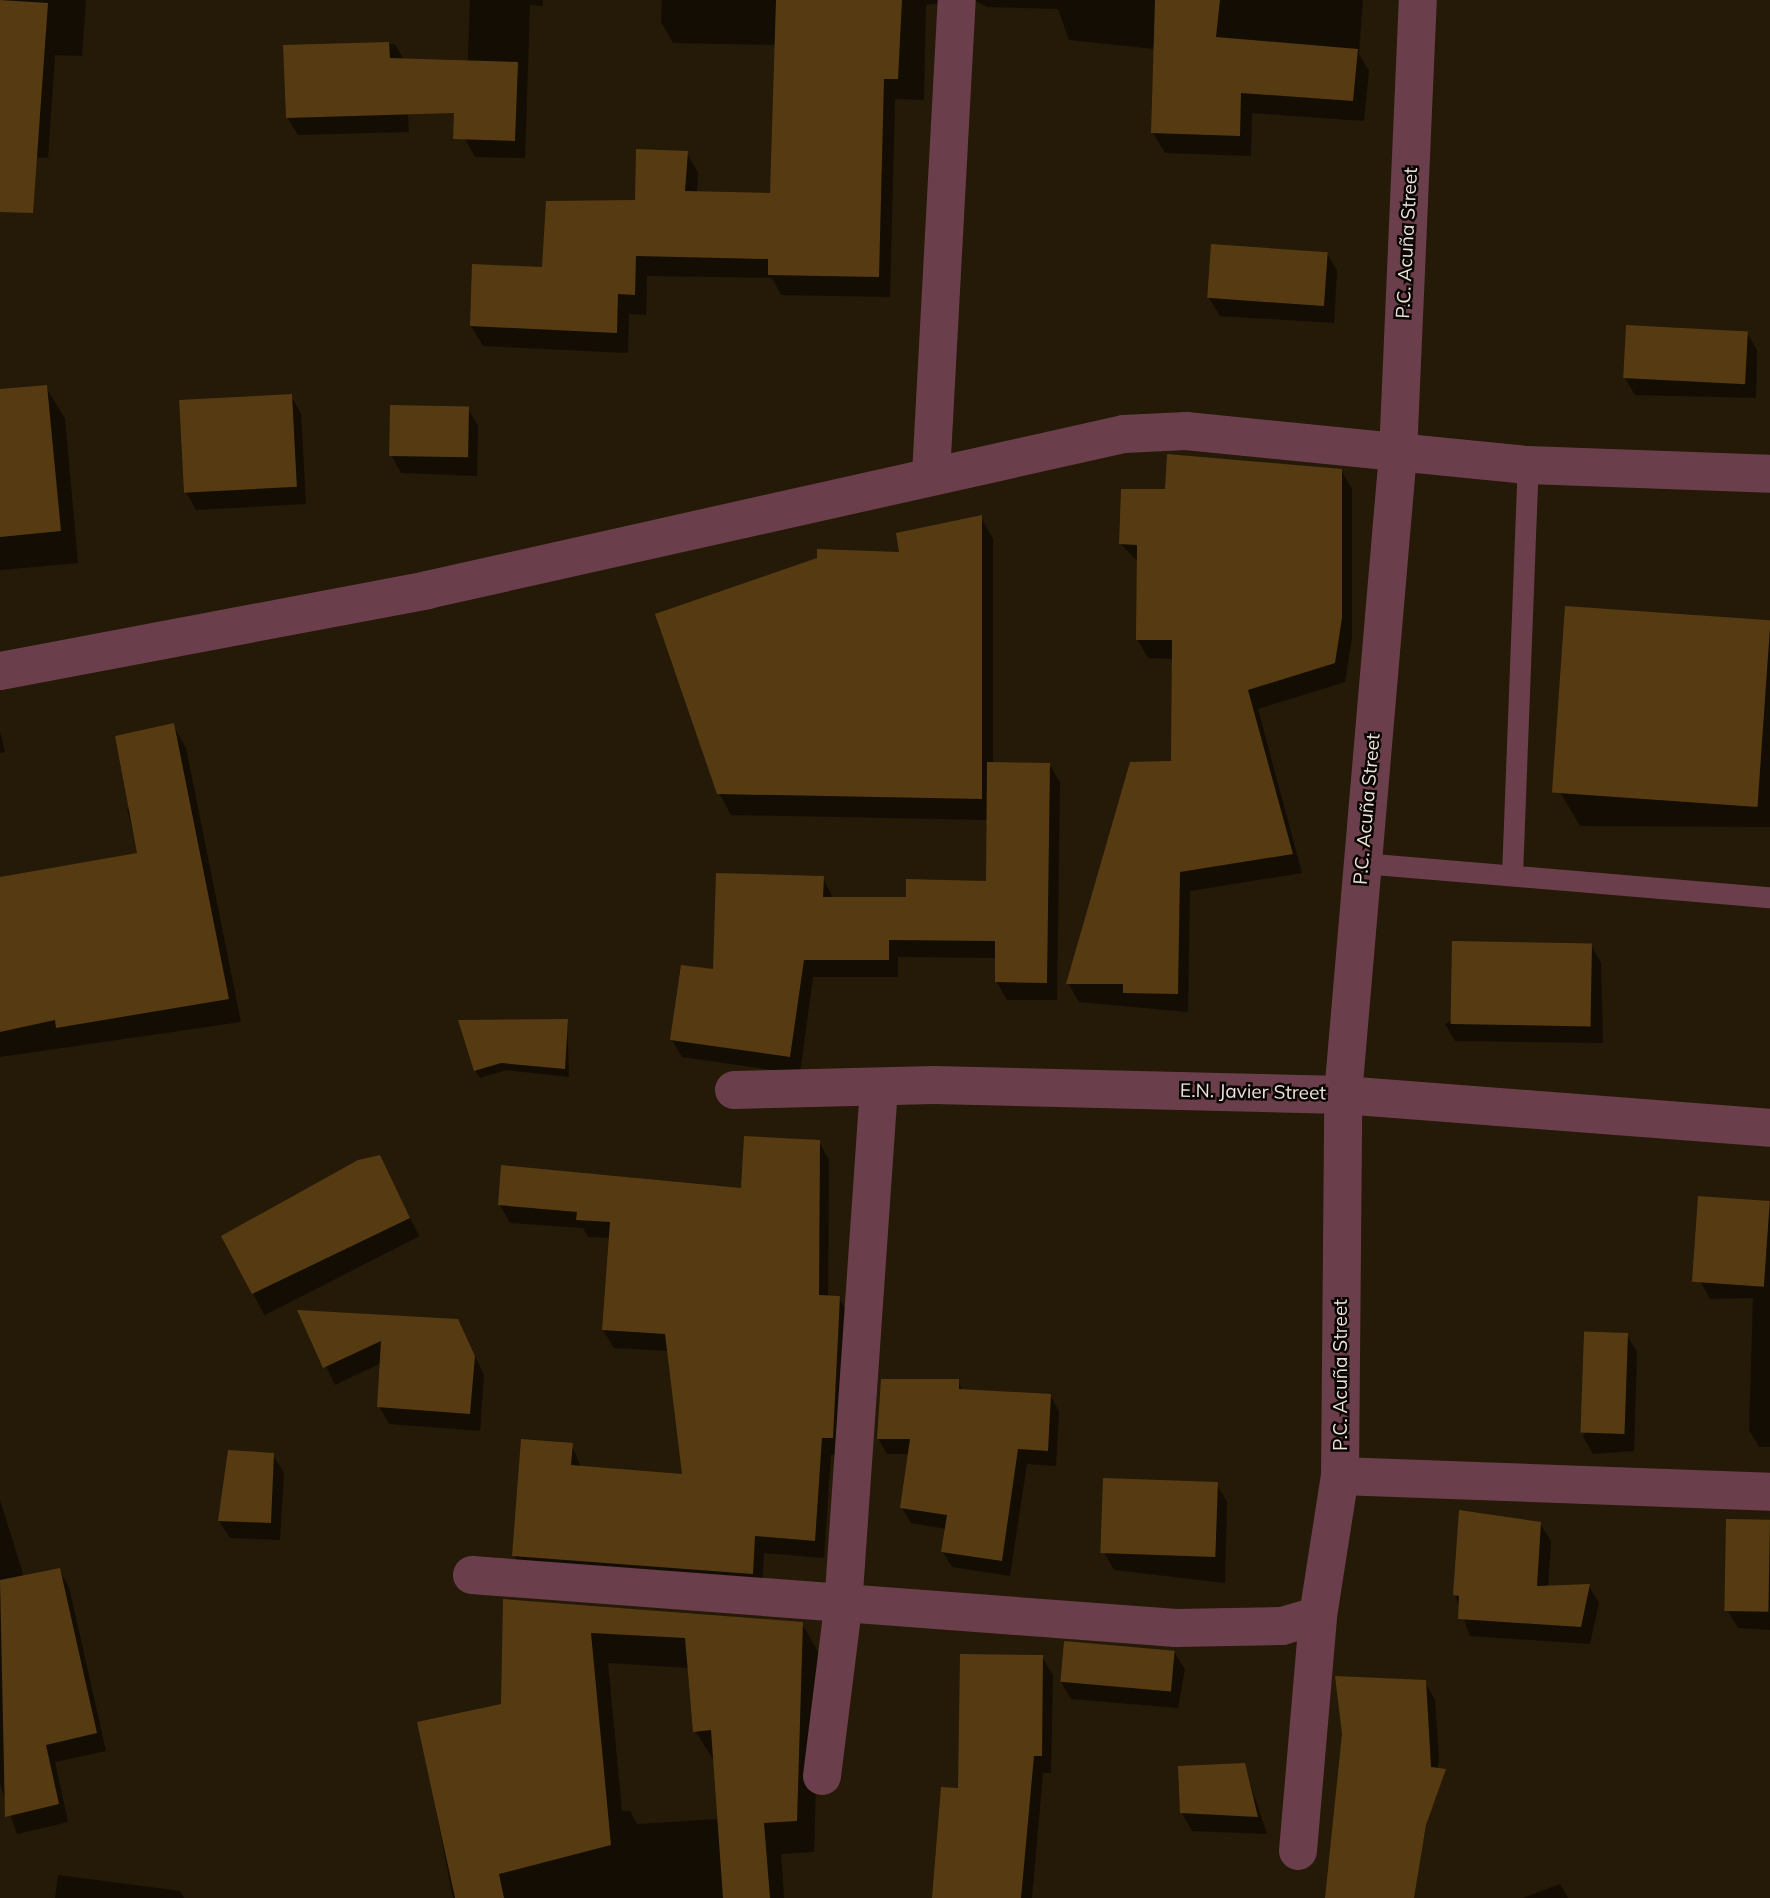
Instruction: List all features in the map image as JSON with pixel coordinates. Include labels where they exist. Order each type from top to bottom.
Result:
[{"type":"street","points":[[931,475],[957,0]]},
{"type":"street","name":"P.C. Acuña Street","points":[[1298,1851],[1318,1616],[1340,1476],[1343,1095],[1398,454],[1418,0]]},
{"type":"street","points":[[0,671],[426,590],[1124,434],[1186,431],[1528,465],[1770,474]]},
{"type":"street","points":[[822,1776],[843,1607],[879,1087]]},
{"type":"street","name":"E.N. Javier Street","points":[[734,1090],[879,1087],[1343,1095],[1770,1128]]},
{"type":"street","points":[[1340,1476],[1770,1492]]},
{"type":"street","points":[[472,1575],[843,1607],[1176,1628],[1282,1626],[1318,1616]]},
{"type":"lane","points":[[1512,875],[1528,465]]},
{"type":"lane","points":[[1362,863],[1770,897]]},
{"type":"building","points":[[0,0],[48,3],[33,213],[0,212]]},
{"type":"building","points":[[776,0],[902,0],[898,79],[884,79],[879,277],[768,275],[768,259],[636,256],[635,295],[618,294],[617,333],[470,326],[472,264],[542,267],[546,201],[635,200],[636,149],[688,151],[685,191],[770,193]]},
{"type":"building","points":[[1155,0],[1220,0],[1216,37],[1358,49],[1353,101],[1241,93],[1240,136],[1151,133]]},
{"type":"building","points":[[389,42],[390,58],[518,62],[515,141],[453,139],[454,113],[286,118],[283,45]]},
{"type":"building","points":[[1211,244],[1328,252],[1324,306],[1207,298]]},
{"type":"building","points":[[1626,325],[1748,331],[1745,384],[1623,378]]},
{"type":"building","points":[[47,385],[61,531],[0,537],[0,389]]},
{"type":"building","points":[[292,394],[297,487],[184,493],[179,400]]},
{"type":"building","points":[[390,405],[469,406],[468,457],[389,456]]},
{"type":"building","points":[[1167,454],[1342,469],[1342,618],[1335,663],[1248,690],[1293,854],[1180,872],[1178,994],[1123,993],[1123,984],[1066,984],[1130,762],[1171,761],[1172,640],[1136,640],[1137,545],[1119,544],[1121,489],[1165,489]]},
{"type":"building","points":[[982,515],[982,799],[717,794],[655,614],[817,558],[817,549],[899,552],[896,533]]},
{"type":"building","points":[[1565,606],[1770,620],[1757,807],[1552,793]]},
{"type":"building","points":[[174,723],[229,999],[56,1028],[55,1020],[0,1032],[0,877],[137,853],[115,736]]},
{"type":"building","points":[[987,762],[1050,763],[1047,983],[995,982],[995,941],[889,940],[889,960],[804,960],[790,1057],[670,1040],[681,965],[713,969],[716,873],[824,876],[823,897],[906,897],[906,879],[986,881]]},
{"type":"building","points":[[1452,941],[1592,943],[1591,1026],[1451,1024]]},
{"type":"building","points":[[568,1019],[565,1069],[501,1063],[474,1071],[458,1020]]},
{"type":"building","points":[[744,1136],[820,1140],[819,1295],[840,1296],[833,1438],[822,1438],[815,1541],[755,1536],[753,1574],[512,1556],[521,1439],[573,1443],[571,1465],[682,1474],[665,1334],[602,1330],[610,1222],[576,1220],[577,1212],[498,1205],[501,1165],[741,1188]]},
{"type":"building","points":[[380,1155],[410,1218],[252,1294],[221,1236],[358,1160]]},
{"type":"building","points":[[1698,1196],[1770,1201],[1764,1287],[1692,1282]]},
{"type":"building","points":[[297,1310],[458,1319],[475,1356],[470,1414],[377,1407],[381,1341],[323,1368]]},
{"type":"building","points":[[1584,1331],[1628,1333],[1624,1434],[1581,1432]]},
{"type":"building","points":[[881,1379],[959,1379],[959,1389],[1051,1394],[1048,1451],[1018,1449],[1002,1561],[941,1552],[947,1515],[900,1508],[910,1439],[877,1439]]},
{"type":"building","points":[[228,1450],[274,1453],[271,1523],[218,1521]]},
{"type":"building","points":[[1103,1478],[1218,1482],[1215,1557],[1100,1553]]},
{"type":"building","points":[[1459,1510],[1541,1522],[1537,1586],[1590,1584],[1581,1627],[1458,1619],[1459,1596],[1453,1595]]},
{"type":"building","points":[[1726,1519],[1770,1520],[1768,1612],[1724,1611]]},
{"type":"building","points":[[60,1568],[97,1733],[46,1745],[59,1804],[5,1817],[0,1580]]},
{"type":"building","points":[[503,1599],[803,1622],[797,1821],[764,1823],[770,1898],[723,1898],[711,1730],[693,1732],[685,1638],[591,1633],[611,1845],[499,1874],[504,1898],[455,1898],[417,1722],[501,1704]]},
{"type":"building","points":[[1064,1641],[1175,1651],[1171,1692],[1060,1682]]},
{"type":"building","points":[[960,1654],[1043,1655],[1042,1756],[1034,1756],[1021,1898],[932,1898],[941,1787],[958,1788]]},
{"type":"building","points":[[1335,1676],[1426,1680],[1431,1767],[1446,1769],[1426,1825],[1414,1898],[1325,1898],[1342,1734]]},
{"type":"building","points":[[1245,1763],[1258,1817],[1180,1813],[1178,1766]]}]
